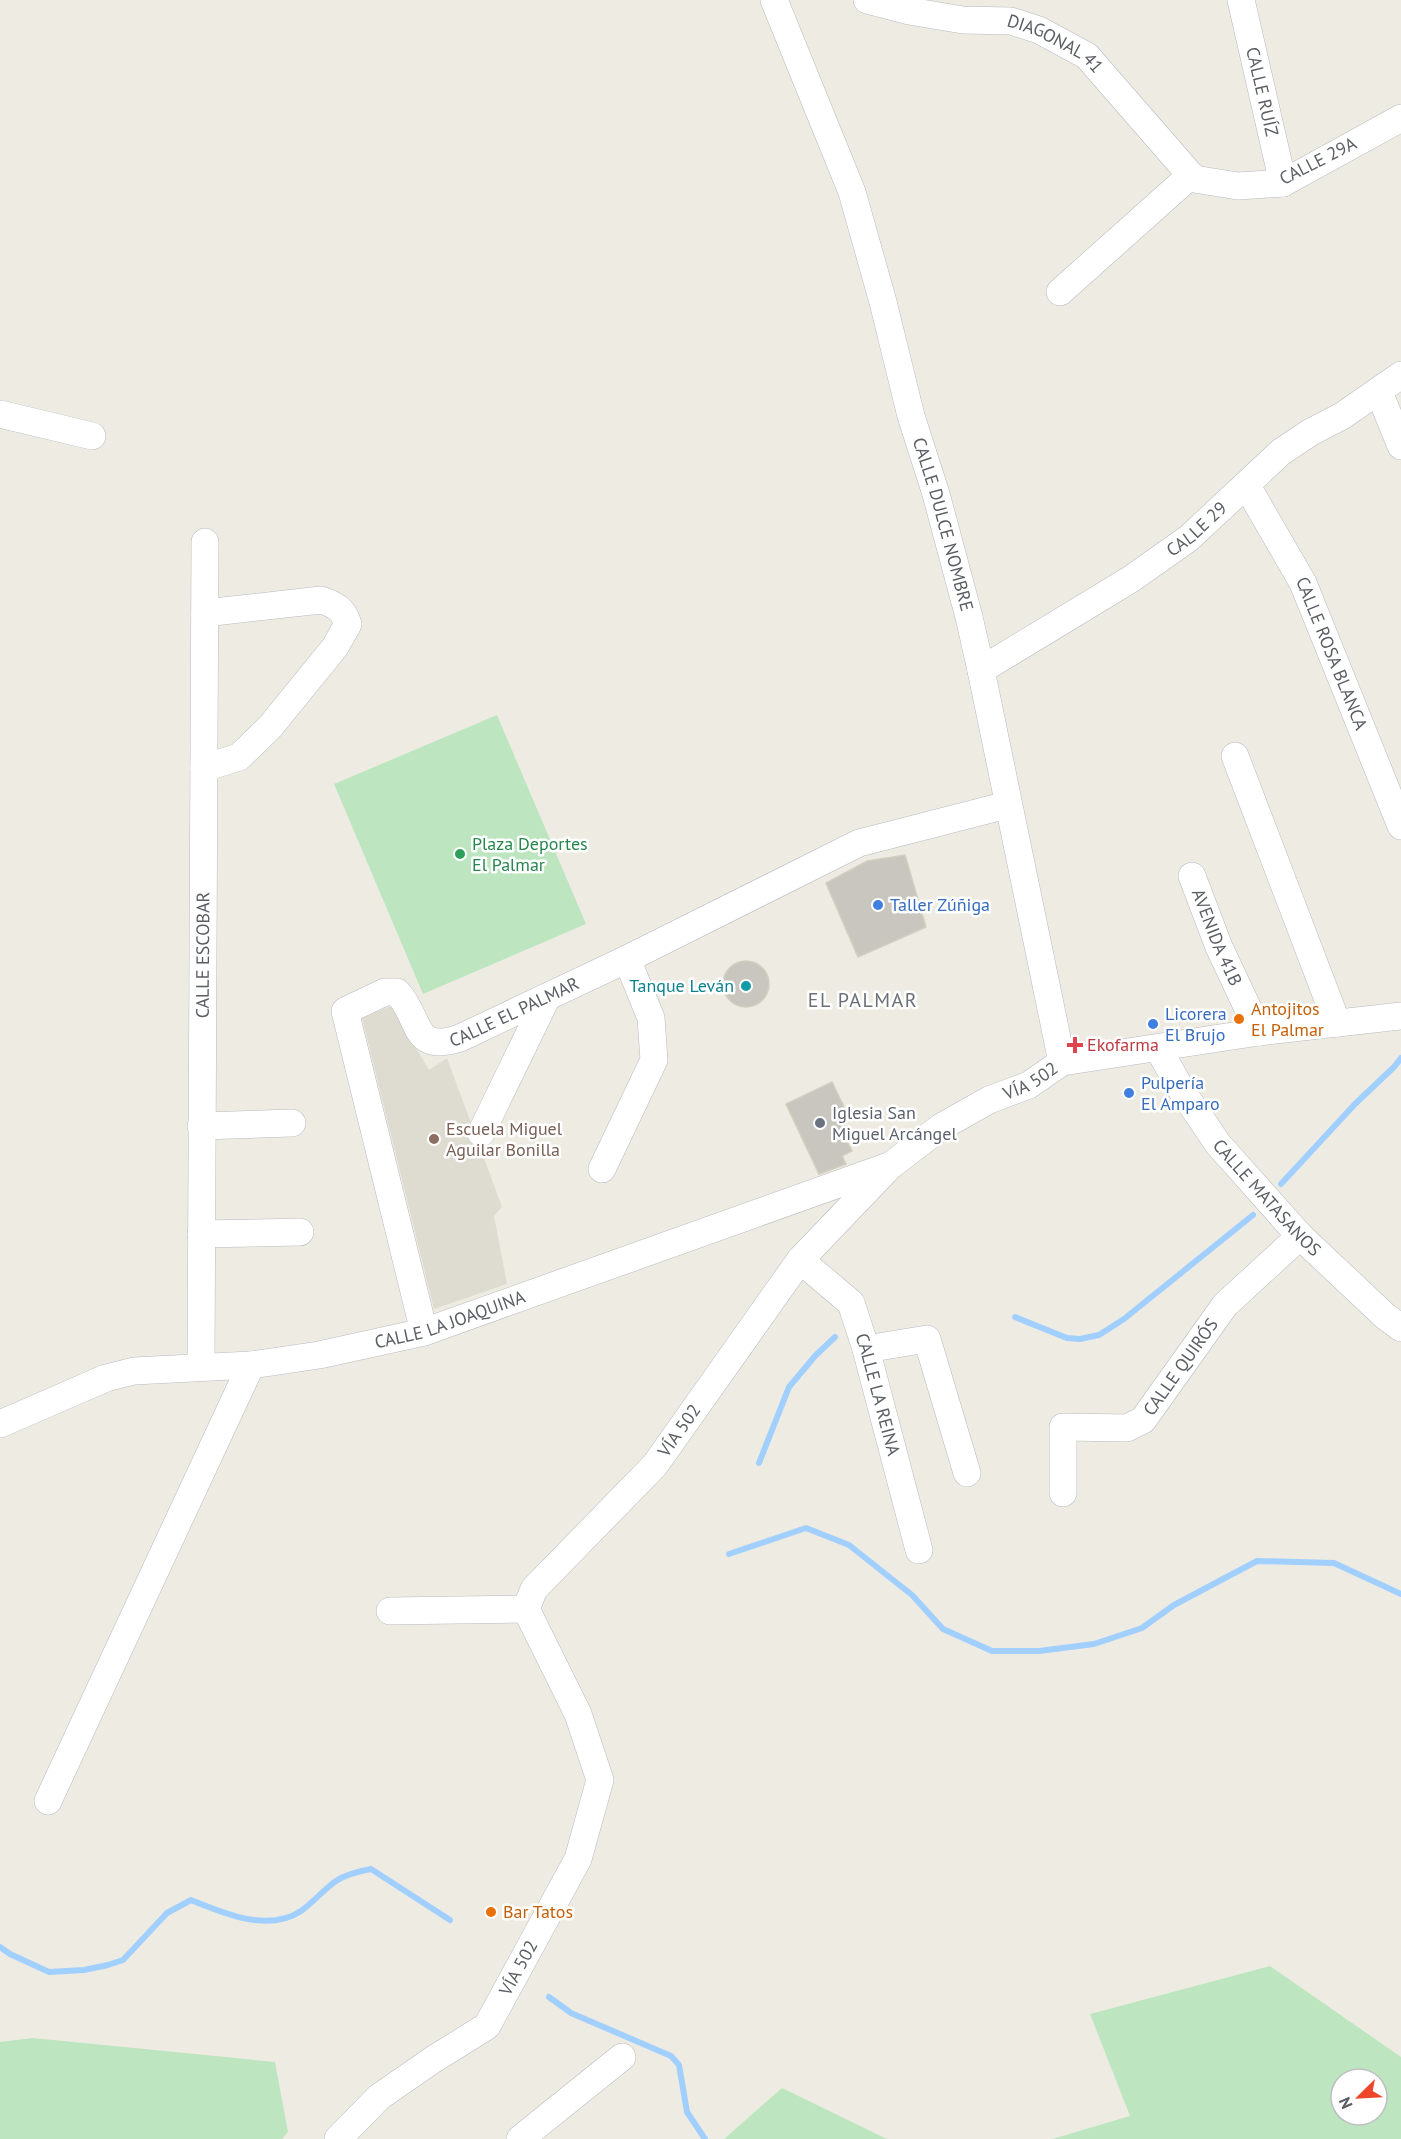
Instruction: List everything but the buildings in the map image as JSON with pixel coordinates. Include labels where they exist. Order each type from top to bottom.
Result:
[{"type":"street","name":"CALLE DULCE NOMBRE","points":[[774,0],[852,192],[883,302],[911,416],[942,516],[981,670],[1007,805],[1062,1062]]},
{"type":"street","name":"DIAGONAL 41","points":[[867,0],[909,11],[963,20],[1011,21],[1039,30],[1087,56],[1193,177]]},
{"type":"street","name":"CALLE RUÍZ","points":[[1241,0],[1283,183]]},
{"type":"street","name":"CALLE 29A","points":[[1193,177],[1238,186],[1283,183],[1401,118]]},
{"type":"street","points":[[1060,292],[1193,177]]},
{"type":"street","name":"CALLE 29","points":[[981,670],[1131,579],[1189,538],[1281,452],[1379,392],[1401,375]]},
{"type":"street","points":[[1379,392],[1401,446]]},
{"type":"street","points":[[0,414],[92,436]]},
{"type":"street","name":"CALLE ROSA BLANCA","points":[[1247,486],[1302,583],[1401,826]]},
{"type":"street","name":"CALLE ESCOBAR","points":[[201,1367],[206,542]]},
{"type":"street","points":[[204,768],[239,757],[270,727],[335,647],[348,624],[344,612],[335,604],[321,600],[205,613]]},
{"type":"street","points":[[1235,756],[1337,1023]]},
{"type":"street","name":"CALLE EL PALMAR","points":[[424,1332],[345,1011],[385,992],[397,992],[406,1001],[419,1032],[431,1042],[445,1043],[627,959],[859,843],[1007,805]]},
{"type":"street","name":"AVENIDA 41B","points":[[1192,876],[1219,947],[1259,1032]]},
{"type":"street","points":[[602,1169],[654,1060],[651,1018],[627,959]]},
{"type":"street","points":[[481,1133],[547,997]]},
{"type":"street","name":"VÍA 502","points":[[338,2139],[379,2097],[486,2026],[578,1859],[600,1780],[578,1714],[526,1609],[534,1589],[655,1465],[800,1260],[890,1166],[941,1127],[989,1100],[1029,1085],[1062,1062],[1259,1032],[1401,1016]]},
{"type":"street","name":"CALLE MATASANOS","points":[[1158,1048],[1182,1091],[1218,1144],[1300,1236],[1385,1316],[1401,1328]]},
{"type":"street","points":[[201,1126],[292,1123]]},
{"type":"street","name":"CALLE LA JOAQUINA","points":[[0,1424],[106,1378],[134,1371],[251,1365],[319,1355],[424,1332],[890,1166]]},
{"type":"street","points":[[201,1234],[300,1232]]},
{"type":"street","name":"CALLE QUIRÓS","points":[[1063,1493],[1063,1427],[1126,1428],[1143,1420],[1225,1305],[1300,1236]]},
{"type":"street","name":"CALLE LA REINA","points":[[800,1260],[851,1303],[866,1349],[919,1550]]},
{"type":"street","points":[[866,1349],[927,1339],[967,1473]]},
{"type":"street","points":[[48,1801],[251,1365]]},
{"type":"street","points":[[390,1611],[526,1609]]},
{"type":"street","points":[[520,2139],[622,2057]]},
{"type":"shaded area","name":"Escuela Miguel Aguilar Bonilla","points":[[391,1006],[429,1070],[447,1058],[502,1207],[494,1216],[507,1284],[434,1309],[362,1018]]},
{"type":"green space","name":"Plaza Deportes El Palmar","points":[[497,715],[586,924],[423,994],[334,784]]},
{"type":"green space","points":[[1270,1966],[1401,2057],[1401,2139],[1052,2139],[1130,2116],[1090,2014]]},
{"type":"green space","points":[[33,2038],[275,2062],[288,2132],[282,2139],[0,2139],[0,2042]]},
{"type":"green space","points":[[782,2088],[887,2139],[724,2139]]},
{"type":"waterway","points":[[1281,1184],[1401,1058]]},
{"type":"waterway","points":[[1015,1317],[1067,1338],[1080,1339],[1099,1335],[1124,1319],[1253,1215]]},
{"type":"waterway","points":[[759,1463],[789,1387],[815,1356],[835,1337]]},
{"type":"waterway","points":[[729,1554],[806,1528],[849,1545],[912,1595],[943,1629],[992,1651],[1039,1651],[1094,1644],[1142,1628],[1174,1605],[1257,1561],[1334,1563],[1401,1594]]},
{"type":"waterway","points":[[0,1947],[49,1972],[84,1970],[108,1965],[123,1960],[167,1913],[191,1900],[246,1919],[274,1920],[301,1911],[340,1879],[371,1869],[450,1920]]},
{"type":"waterway","points":[[549,1997],[571,2013],[671,2056],[679,2065],[687,2112],[705,2139]]},
{"type":"place","name":"Plaza Deportes El Palmar","points":[[460,854]]},
{"type":"place","name":"Taller Zúñiga","points":[[878,905]]},
{"type":"place","name":"Tanque Leván","points":[[746,986]]},
{"type":"place","name":"Antojitos El Palmar","points":[[1239,1019]]},
{"type":"place","name":"Licorera El Brujo","points":[[1153,1024]]},
{"type":"place","name":"Ekofarma","points":[[1075,1045]]},
{"type":"place","name":"Pulpería El Amparo","points":[[1129,1093]]},
{"type":"place","name":"Iglesia San Miguel Arcángel","points":[[820,1123]]},
{"type":"place","name":"Escuela Miguel Aguilar Bonilla","points":[[434,1139]]},
{"type":"place","name":"Bar Tatos","points":[[491,1912]]},
{"type":"district","name":"EL PALMAR","points":[[863,1000]]}]
